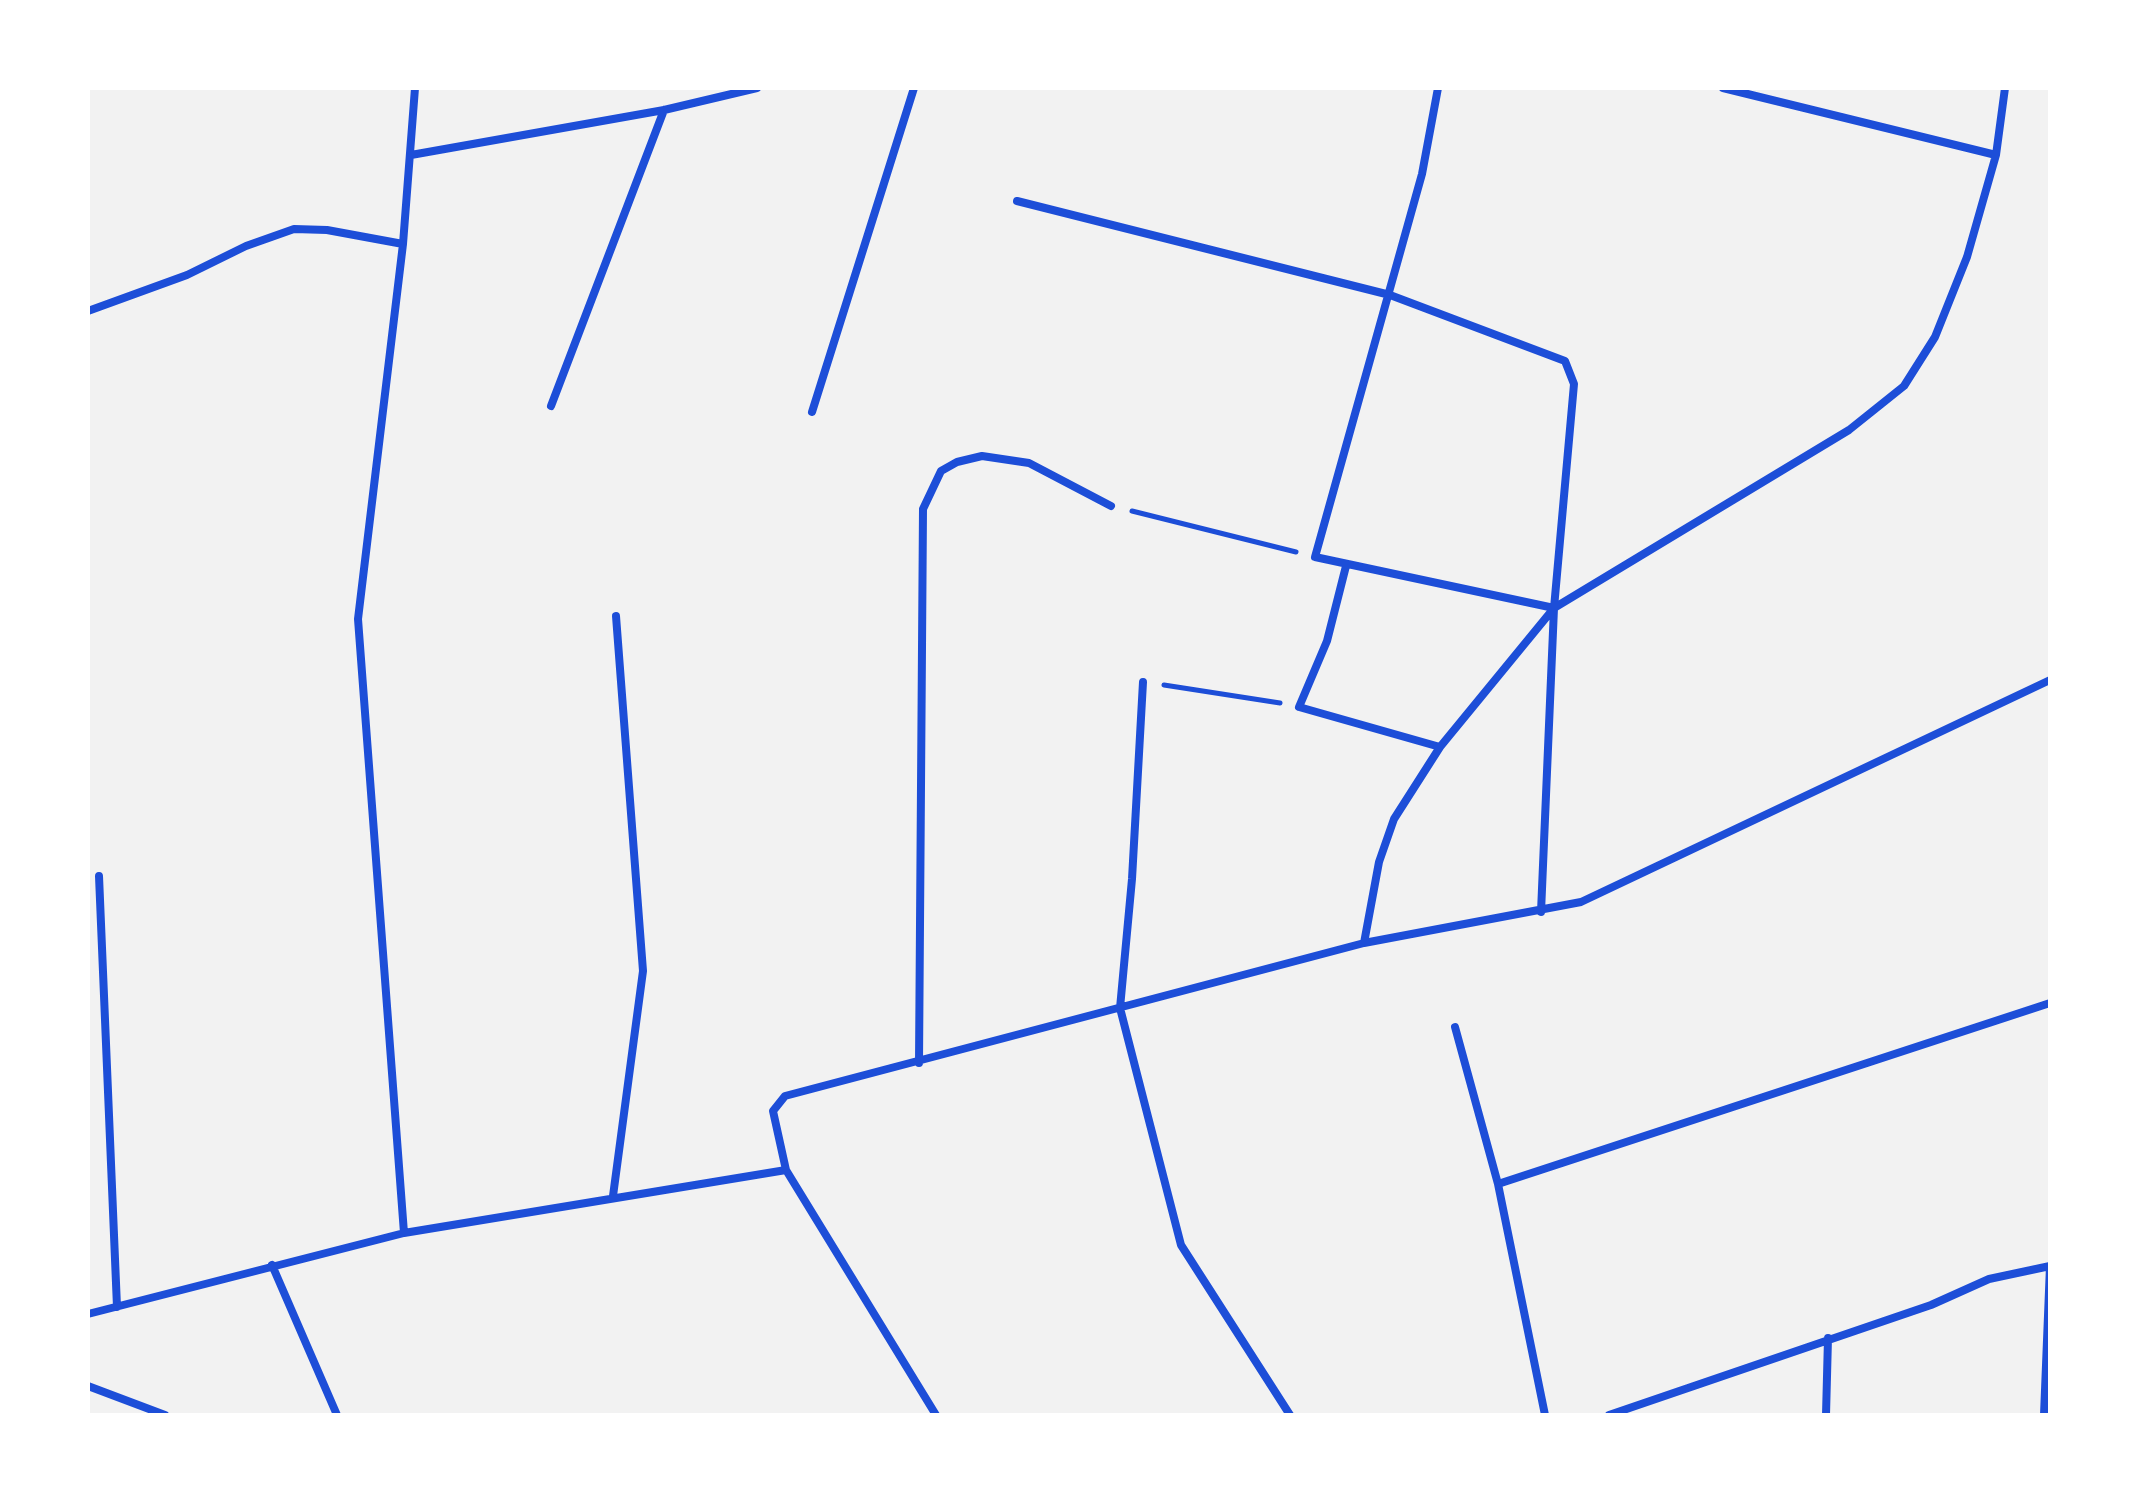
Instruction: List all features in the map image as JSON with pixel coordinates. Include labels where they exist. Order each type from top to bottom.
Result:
[{"type":"street","points":[[404,1233],[358,619],[403,244],[415,88]]},
{"type":"street","points":[[411,155],[664,110],[757,88]]},
{"type":"street","points":[[812,412],[914,88]]},
{"type":"street","points":[[1438,88],[1422,174],[1315,557],[1554,608]]},
{"type":"street","points":[[1723,88],[1996,155]]},
{"type":"street","points":[[1364,943],[1385,839],[1440,747],[1554,608],[1849,430],[1904,386],[1941,324],[1967,257],[1996,155],[2005,88]]},
{"type":"street","points":[[551,406],[664,110]]},
{"type":"street","points":[[1017,201],[1390,295],[1565,361],[1574,384],[1554,608],[1541,912]]},
{"type":"street","points":[[88,311],[187,275],[246,246],[294,229],[327,230],[403,244]]},
{"type":"street","points":[[919,1063],[923,509],[941,471],[957,462],[982,456],[1029,463],[1111,506]]},
{"type":"street","points":[[1346,566],[1327,641],[1299,707],[1440,747]]},
{"type":"street","points":[[613,1196],[643,971],[616,616]]},
{"type":"street","points":[[936,1415],[786,1170],[773,1111],[785,1096],[1364,943],[1581,902],[2050,680]]},
{"type":"street","points":[[1143,682],[1132,879],[1120,1008],[1181,1245],[1290,1415]]},
{"type":"street","points":[[99,876],[117,1307]]},
{"type":"street","points":[[1498,1184],[2050,1003]]},
{"type":"street","points":[[1455,1027],[1498,1184],[1545,1415]]},
{"type":"street","points":[[88,1314],[404,1233],[613,1196],[786,1170]]},
{"type":"street","points":[[272,1265],[337,1415]]},
{"type":"street","points":[[1609,1415],[1931,1305],[1989,1279],[2050,1266],[2044,1415]]},
{"type":"street","points":[[1826,1415],[1828,1338]]},
{"type":"street","points":[[88,1386],[165,1415]]},
{"type":"path","points":[[1111,506],[1315,557]]},
{"type":"path","points":[[1143,682],[1299,707]]}]
